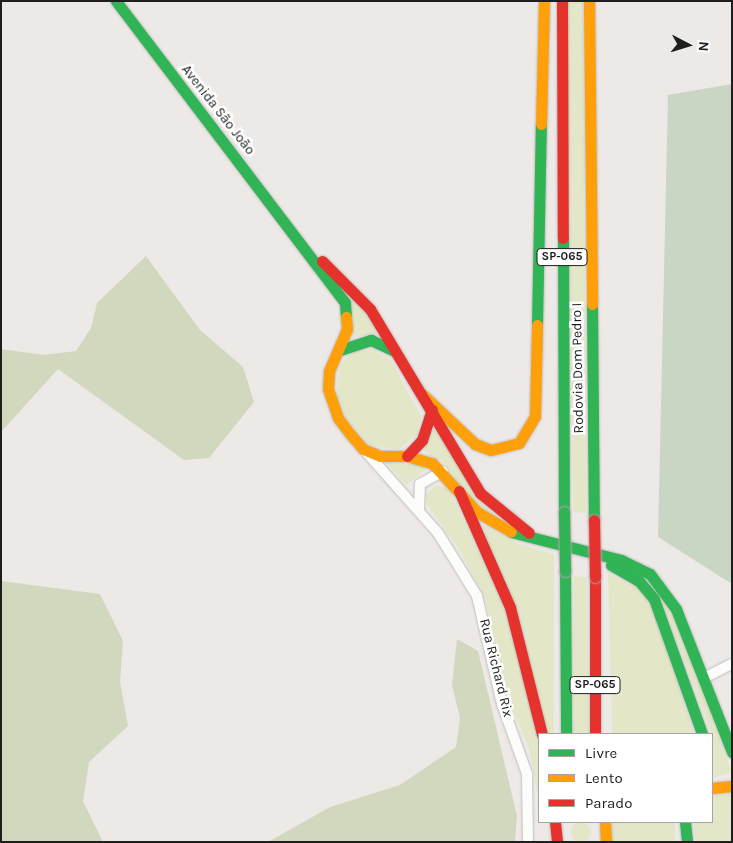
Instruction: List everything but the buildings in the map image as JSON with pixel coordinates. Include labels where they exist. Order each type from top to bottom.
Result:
[{"type":"main road","name":"Avenida São João","points":[[116,1],[296,236]]},
{"type":"main road","points":[[422,394],[475,444],[490,450],[519,443],[535,416],[544,1]]},
{"type":"main road","name":"Rodovia Dom Pedro I","points":[[562,1],[566,733]]},
{"type":"main road","name":"Rodovia Dom Pedro I","points":[[589,1],[596,733]]},
{"type":"main road","points":[[296,236],[348,310],[340,350],[329,371],[330,399],[338,418],[363,449],[380,456],[407,456],[443,471],[459,491],[493,523],[549,545],[622,560],[650,574],[670,597],[732,752]]},
{"type":"main road","points":[[296,236],[358,295],[398,353],[480,493],[506,518],[549,545]]},
{"type":"main road","points":[[340,350],[371,340],[398,353]]},
{"type":"main road","points":[[407,456],[422,440],[432,410]]},
{"type":"main road","points":[[459,491],[510,607],[542,733]]},
{"type":"main road","points":[[578,552],[629,573],[648,589],[660,611],[702,733]]},
{"type":"main road","points":[[595,636],[600,733]]},
{"type":"main road","points":[[713,788],[732,786]]},
{"type":"main road","points":[[555,823],[557,842]]},
{"type":"main road","points":[[566,823],[567,842]]},
{"type":"main road","points":[[596,823],[596,842]]},
{"type":"main road","points":[[605,823],[606,842]]},
{"type":"main road","points":[[686,823],[687,842]]},
{"type":"street","name":"Rua Richard Rix","points":[[363,449],[419,510],[460,564],[477,596],[502,704],[527,774],[528,842]]},
{"type":"street","points":[[419,510],[420,484],[443,471]]},
{"type":"street","points":[[704,678],[732,664]]},
{"type":"green space","points":[[567,1],[583,1],[586,513],[573,512]]},
{"type":"green space","points":[[732,84],[732,584],[658,537],[668,95]]},
{"type":"green space","points":[[146,256],[200,330],[243,367],[254,402],[209,458],[184,460],[58,369],[1,432],[1,349],[44,355],[76,351],[91,328],[97,303]]},
{"type":"green space","points":[[350,293],[358,302],[378,333],[352,337]]},
{"type":"green space","points":[[372,349],[391,360],[421,416],[417,435],[398,450],[370,445],[346,419],[336,401],[340,364],[354,351]]},
{"type":"green space","points":[[433,424],[476,497],[495,516],[486,513],[463,489],[444,463],[424,451]]},
{"type":"green space","points":[[386,463],[414,464],[429,467],[406,485]]},
{"type":"green space","points":[[436,485],[449,489],[503,605],[539,733],[538,795],[529,748],[505,692],[485,598],[457,546],[427,505],[426,495]]},
{"type":"green space","points":[[483,525],[519,544],[554,554],[554,733],[549,733]]},
{"type":"green space","points":[[608,573],[641,590],[654,612],[694,733],[612,733]]},
{"type":"green space","points":[[574,576],[587,577],[589,733],[573,733]]},
{"type":"green space","points":[[1,581],[100,594],[123,641],[120,682],[128,726],[89,762],[83,801],[103,842],[1,842]]},
{"type":"green space","points":[[657,589],[671,609],[732,772],[713,778],[712,733]]},
{"type":"green space","points":[[457,639],[478,651],[517,816],[515,842],[268,842],[330,807],[400,785],[456,747],[460,718],[452,685]]},
{"type":"green space","points":[[732,794],[732,842],[696,842],[693,823],[713,823],[713,797]]},
{"type":"green space","points":[[577,823],[585,823],[590,828],[590,836],[585,841],[577,841],[572,836],[572,828]]},
{"type":"green space","points":[[612,823],[675,823],[675,842],[612,842]]},
{"type":"traffic: fast","points":[[116,1],[345,303],[346,317]]},
{"type":"traffic: fast","points":[[537,325],[541,124]]},
{"type":"traffic: fast","points":[[563,238],[564,512]]},
{"type":"traffic: fast","points":[[592,304],[594,520]]},
{"type":"traffic: fast","points":[[340,350],[371,340],[395,351]]},
{"type":"traffic: fast","points":[[564,512],[565,571]]},
{"type":"traffic: fast","points":[[511,532],[621,560],[650,574],[676,609],[732,752]]},
{"type":"traffic: fast","points":[[611,565],[639,581],[654,599],[702,733]]},
{"type":"traffic: fast","points":[[565,571],[566,733]]},
{"type":"traffic: fast","points":[[685,823],[687,842]]},
{"type":"traffic: slow","points":[[541,124],[544,1]]},
{"type":"traffic: slow","points":[[589,1],[592,304]]},
{"type":"traffic: slow","points":[[346,317],[347,329],[329,371],[328,389],[338,418],[351,435],[363,449],[380,456],[407,456],[432,463],[477,512],[511,532]]},
{"type":"traffic: slow","points":[[422,394],[475,444],[491,450],[519,443],[535,416],[537,325]]},
{"type":"traffic: slow","points":[[713,788],[732,786]]},
{"type":"traffic: slow","points":[[605,823],[606,842]]},
{"type":"traffic: jam","points":[[562,1],[563,238]]},
{"type":"traffic: jam","points":[[322,261],[370,309],[480,493],[529,533]]},
{"type":"traffic: jam","points":[[407,456],[422,440],[432,410]]},
{"type":"traffic: jam","points":[[459,491],[510,607],[542,733]]},
{"type":"traffic: jam","points":[[594,520],[595,577]]},
{"type":"traffic: jam","points":[[595,577],[595,733]]},
{"type":"traffic: jam","points":[[555,823],[557,842]]}]
